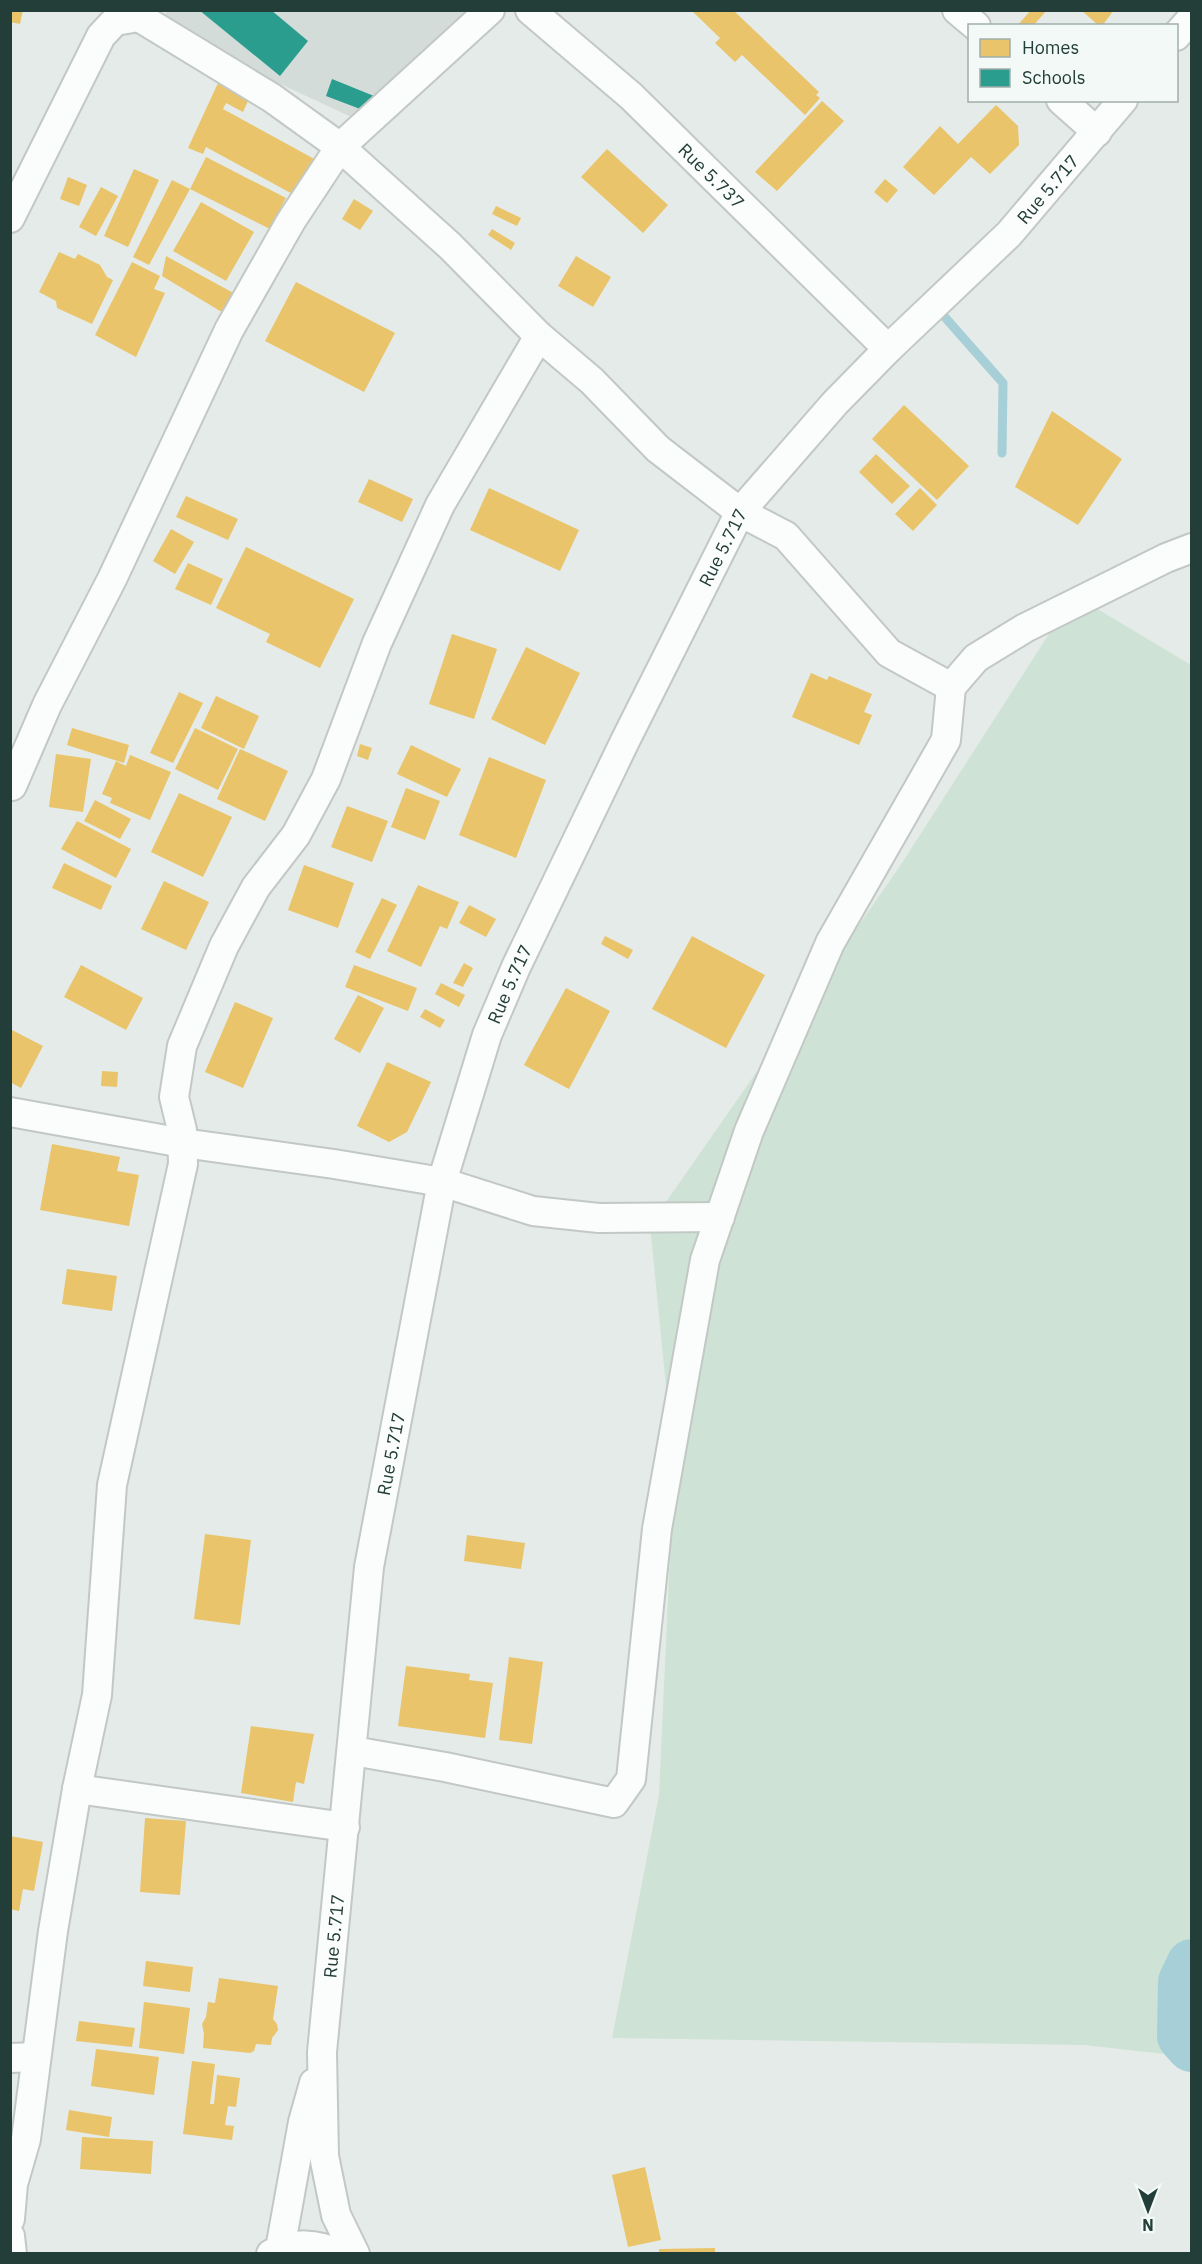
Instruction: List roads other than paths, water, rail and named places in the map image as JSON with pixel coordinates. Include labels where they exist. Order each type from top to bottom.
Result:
[{"type":"street","points":[[12,786],[47,705],[112,579],[229,330],[291,221],[340,147],[490,10]]},
{"type":"street","name":"Rue 5.737","points":[[530,10],[631,96],[888,349]]},
{"type":"street","points":[[957,10],[974,24]]},
{"type":"street","points":[[10,218],[101,36],[115,21],[139,17],[272,98],[340,147],[450,246],[539,336],[592,381],[658,449],[740,512],[786,536],[889,653],[951,687]]},
{"type":"street","points":[[1178,34],[1191,18]]},
{"type":"street","points":[[1062,102],[1097,132]]},
{"type":"street","name":"Rue 5.717","points":[[355,2253],[336,2215],[324,2156],[322,2052],[353,1751],[369,1567],[442,1182],[487,1035],[516,967],[625,741],[740,512],[835,403],[888,349],[1009,234],[1122,102]]},
{"type":"street","points":[[10,2219],[13,2184],[26,2139],[23,2058],[53,1931],[77,1789],[96,1695],[112,1485],[183,1164],[182,1130],[174,1097],[182,1046],[224,946],[256,887],[296,834],[326,779],[377,643],[440,505],[539,336]]},
{"type":"street","points":[[353,1751],[445,1767],[614,1803],[631,1779],[657,1529],[705,1260],[749,1131],[830,944],[946,740],[951,687],[976,658],[1025,628],[1166,558],[1191,548]]},
{"type":"street","points":[[10,1112],[183,1143],[442,1182],[533,1212],[599,1218],[720,1217]]},
{"type":"street","points":[[77,1789],[345,1827]]},
{"type":"street","name":"Rue 5.717","points":[[275,2251],[303,2122],[322,2052]]},
{"type":"street","points":[[10,2236],[12,2253]]},
{"type":"street","points":[[275,2251],[303,2244],[326,2247],[339,2253]]},
{"type":"waterway","points":[[943,315],[1003,383],[1002,453]]},
{"type":"waterway","points":[[1192,1965],[1184,1982],[1183,2036],[1192,2046]]}]
